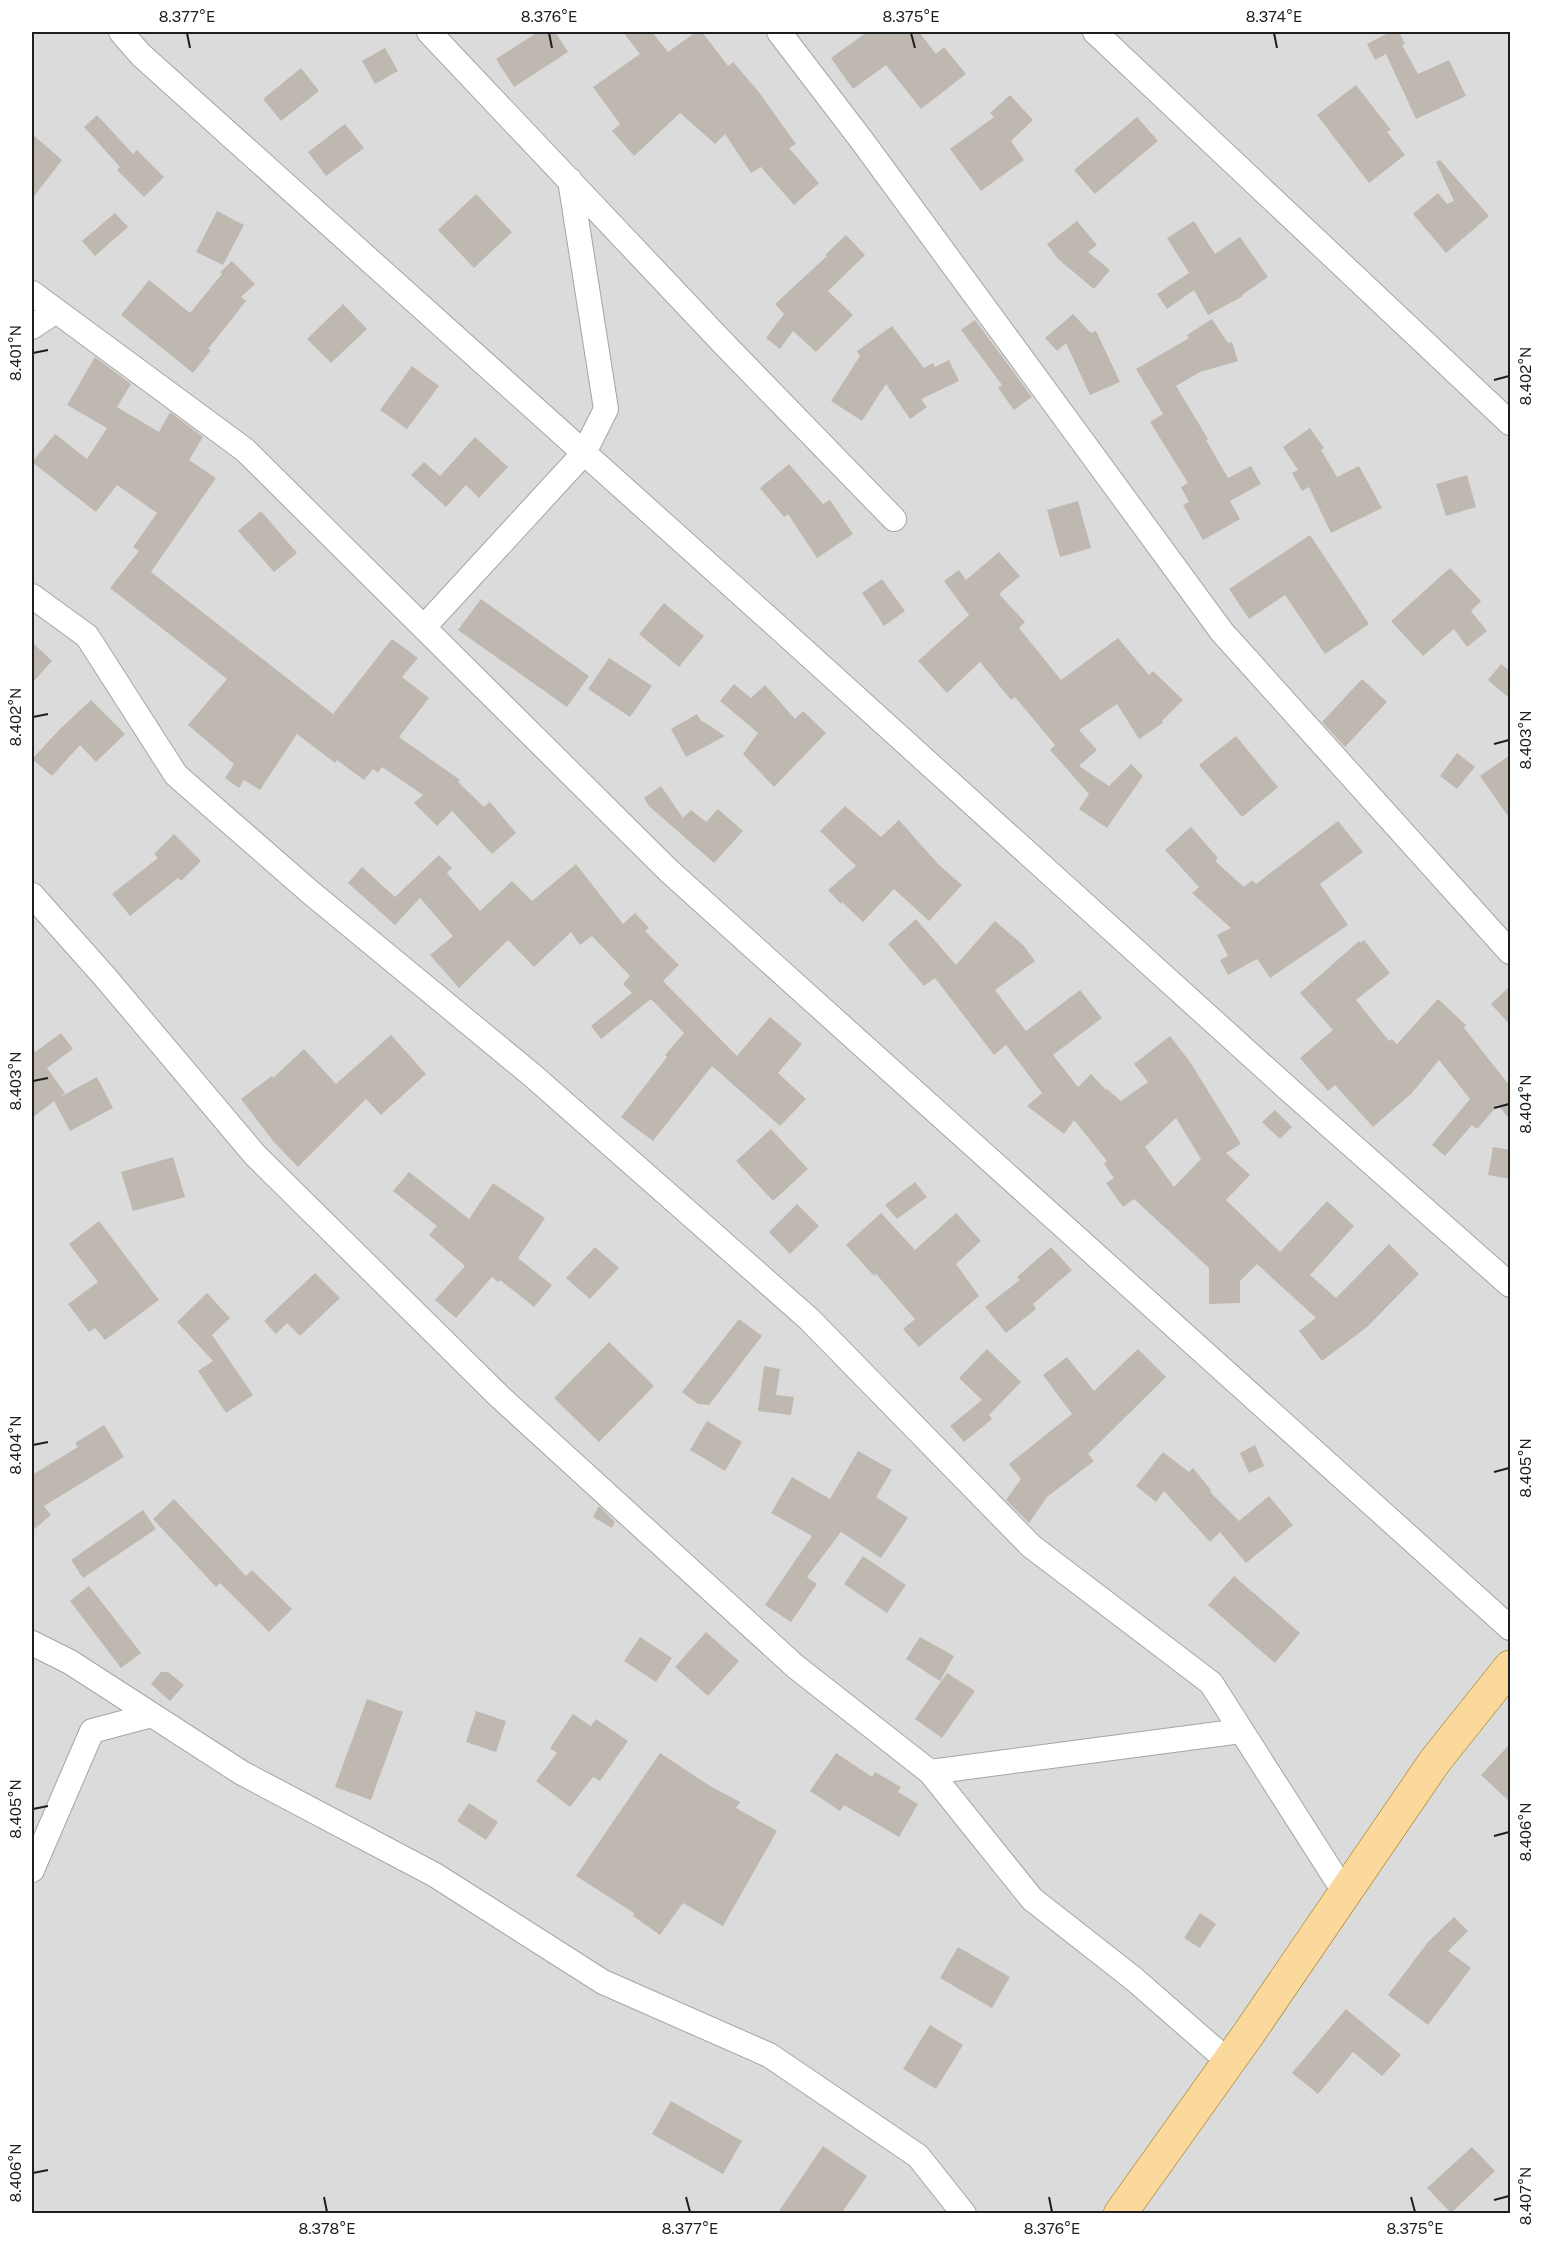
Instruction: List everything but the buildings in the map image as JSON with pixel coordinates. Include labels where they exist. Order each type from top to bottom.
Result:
[{"type":"main road","points":[[1120,2214],[1229,2062],[1435,1761],[1510,1667]]},
{"type":"street","points":[[121,32],[141,55],[1277,1079],[1510,1285]]},
{"type":"street","points":[[429,32],[894,519]]},
{"type":"street","points":[[779,32],[863,142],[1222,632],[1510,952]]},
{"type":"street","points":[[1095,32],[1510,423]]},
{"type":"street","points":[[424,627],[584,453],[606,409],[570,180]]},
{"type":"street","points":[[32,293],[245,450],[669,871],[1510,1628]]},
{"type":"street","points":[[32,327],[56,311]]},
{"type":"street","points":[[32,596],[87,636],[176,775],[310,892],[532,1075],[809,1319],[1030,1546],[1211,1683],[1345,1893]]},
{"type":"street","points":[[32,895],[105,977],[255,1155],[500,1397],[796,1667],[930,1772],[1032,1899],[1134,1979],[1229,2062]]},
{"type":"street","points":[[32,1643],[70,1662],[242,1773],[435,1875],[603,1982],[769,2055],[918,2156],[964,2214]]},
{"type":"street","points":[[32,1870],[92,1731],[152,1714]]},
{"type":"street","points":[[930,1772],[1241,1731]]},
{"type":"shaded area","points":[[32,32],[1510,32],[1510,2213],[32,2213]]}]
